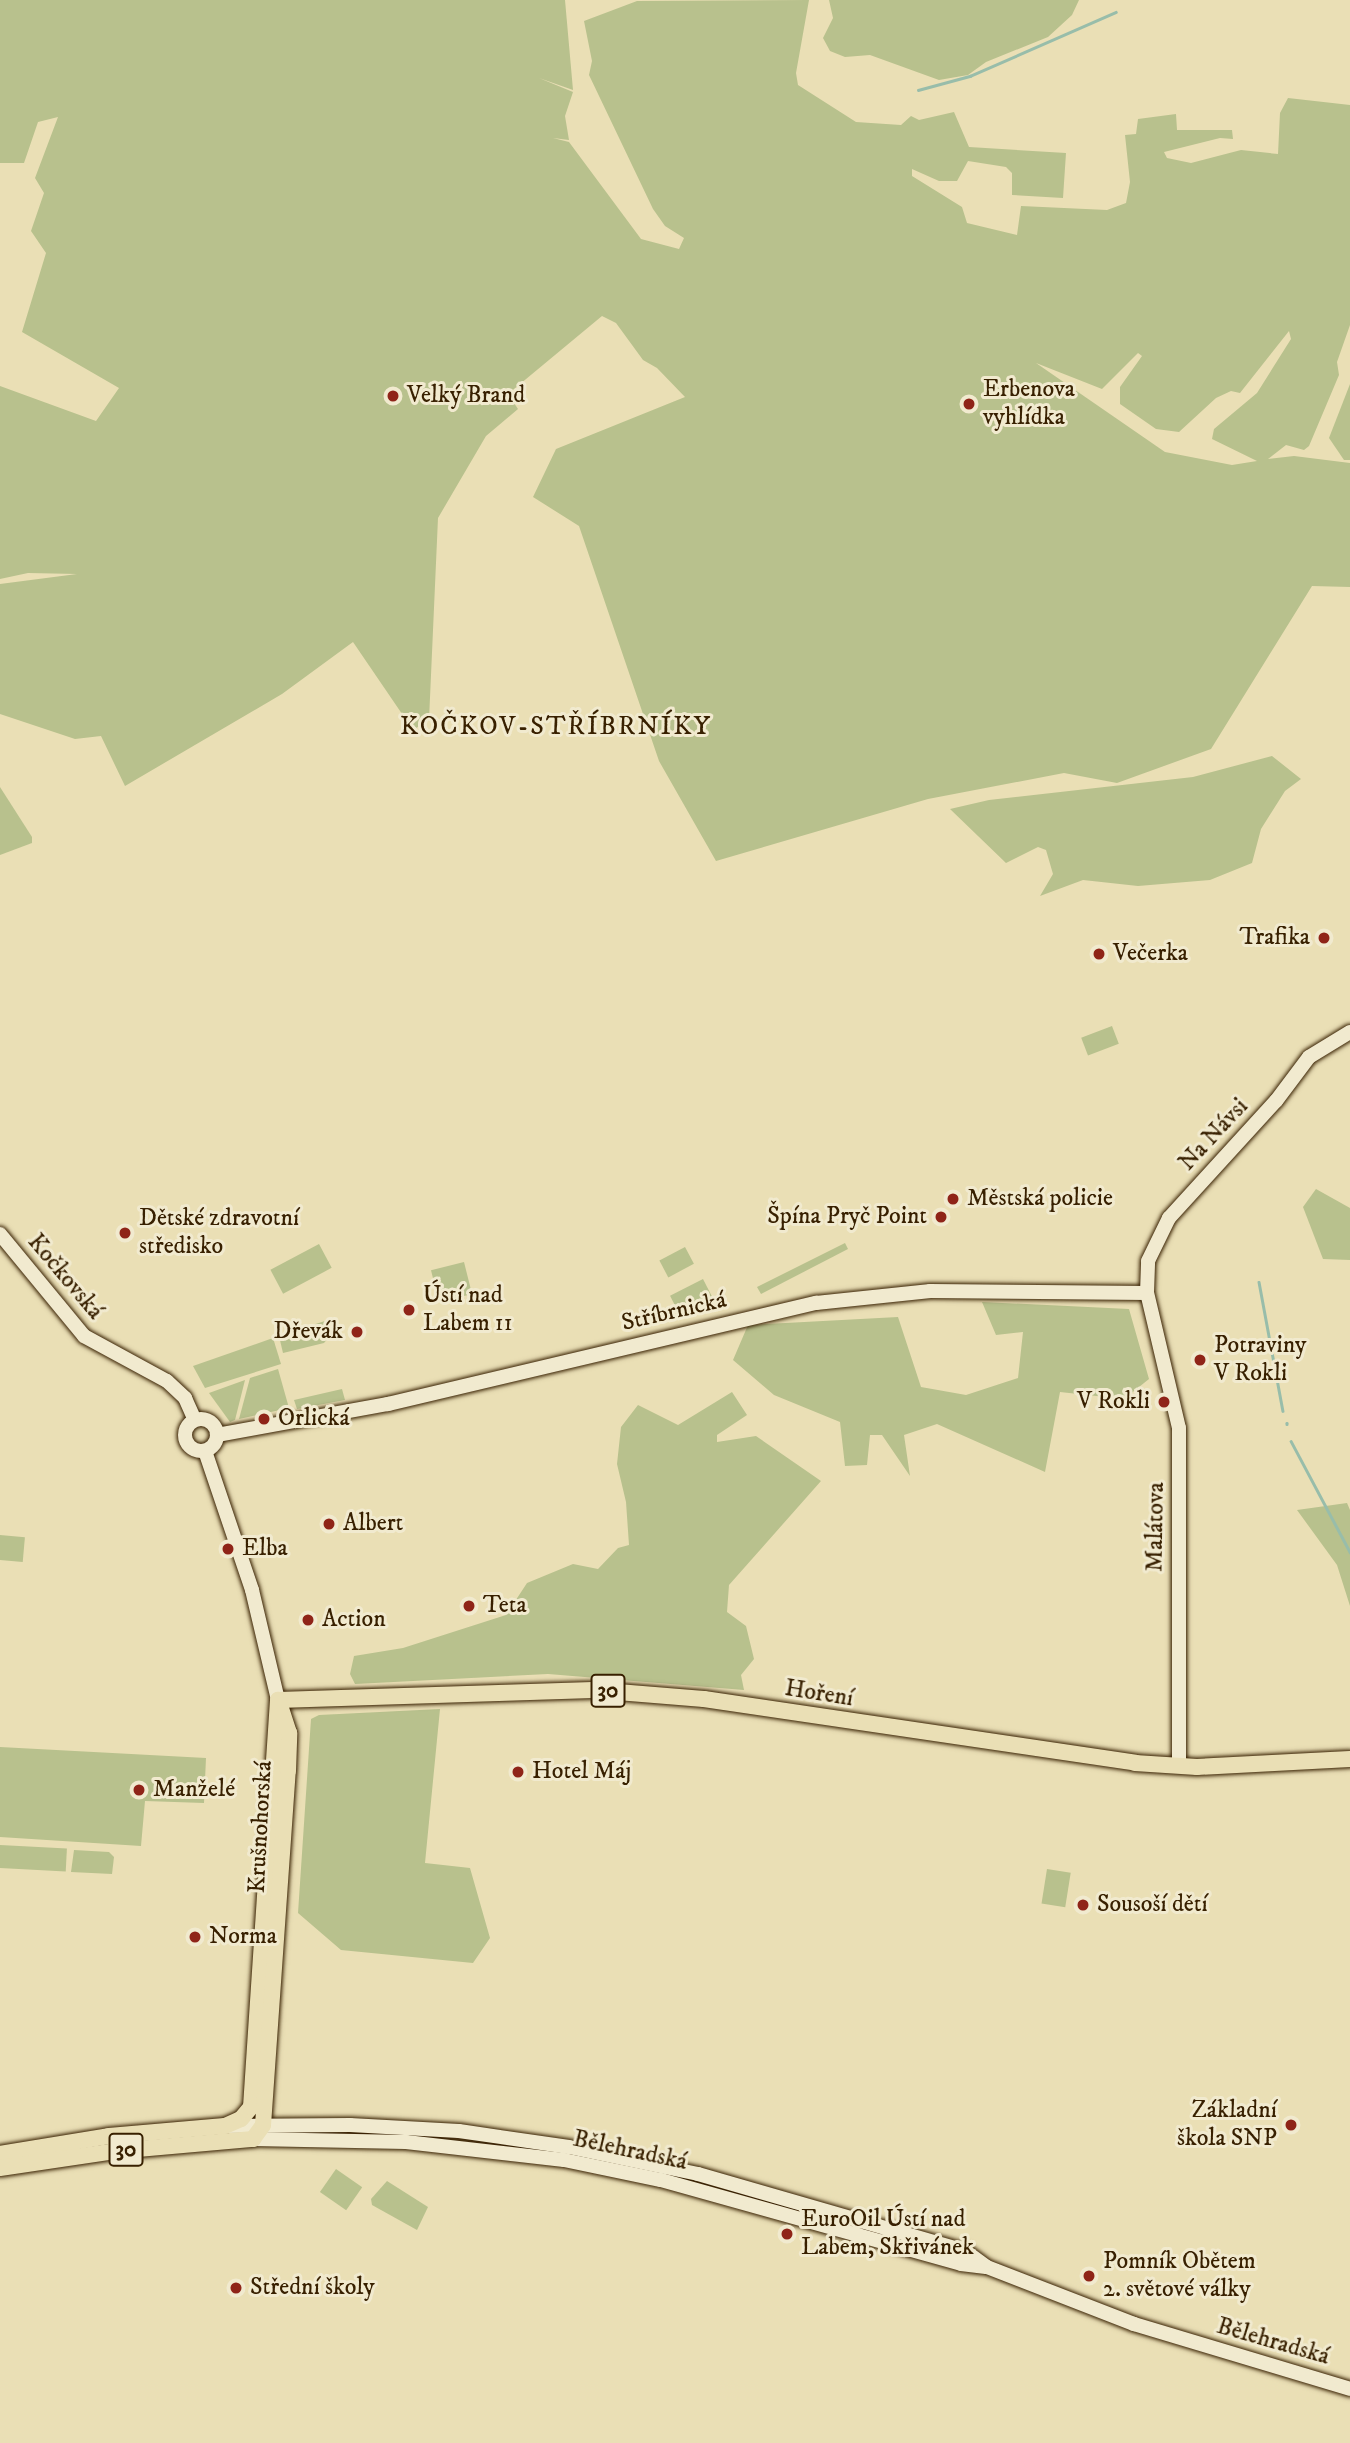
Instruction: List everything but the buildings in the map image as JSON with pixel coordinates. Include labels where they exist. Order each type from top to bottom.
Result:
[{"type":"main road","name":"Hoření","points":[[278,1700],[570,1689],[658,1695],[1109,1760],[1179,1766],[1350,1759]]},
{"type":"main road","name":"Krušnohorská","points":[[255,2128],[259,2107],[278,1700]]},
{"type":"main road","points":[[225,2126],[259,2107]]},
{"type":"main road","name":"30","points":[[0,2154],[109,2136],[225,2126]]},
{"type":"main road","name":"30","points":[[0,2168],[255,2128]]},
{"type":"street","name":"Na Návsi","points":[[1147,1293],[1148,1261],[1169,1218],[1276,1101],[1314,1051],[1350,1032]]},
{"type":"street","name":"Kočkovská","points":[[0,1234],[85,1336],[167,1381],[185,1398],[195,1420]]},
{"type":"street","name":"Stříbrnická","points":[[218,1435],[388,1404],[827,1301],[930,1291],[1147,1293]]},
{"type":"street","name":"Malátova","points":[[1147,1293],[1179,1427],[1179,1766]]},
{"type":"street","points":[[195,1420],[210,1422],[218,1435],[205,1451],[194,1450],[186,1439],[186,1429],[195,1420]]},
{"type":"street","name":"Krušnohorská","points":[[205,1451],[252,1590],[278,1700]]},
{"type":"street","name":"Bělehradská","points":[[259,2107],[298,2125]]},
{"type":"street","name":"Bělehradská","points":[[255,2128],[298,2125],[459,2132],[616,2156],[698,2174],[965,2251],[987,2267]]},
{"type":"street","name":"30","points":[[225,2126],[255,2128]]},
{"type":"street","name":"Bělehradská","points":[[255,2128],[564,2160],[692,2187],[961,2264],[987,2267],[1134,2324],[1350,2389]]},
{"type":"green space","points":[[0,0],[565,0],[573,90],[539,78],[573,92],[565,116],[569,140],[553,138],[569,142],[641,239],[679,249],[684,238],[665,226],[653,209],[589,75],[592,61],[584,21],[637,1],[809,0],[796,73],[798,85],[856,122],[901,125],[911,116],[919,120],[954,112],[969,147],[1066,153],[1063,198],[1012,195],[1012,173],[1006,167],[968,161],[957,181],[939,181],[912,169],[912,176],[962,207],[967,223],[1017,235],[1021,206],[1107,210],[1126,203],[1130,182],[1125,135],[1136,134],[1138,119],[1176,114],[1177,130],[1232,130],[1233,139],[1220,138],[1164,152],[1167,158],[1191,163],[1241,150],[1278,154],[1280,113],[1288,98],[1350,105],[1350,325],[1337,362],[1339,375],[1309,446],[1304,450],[1286,445],[1268,459],[1294,456],[1350,463],[1350,587],[1312,586],[1211,749],[1117,783],[1064,773],[928,799],[716,861],[659,761],[579,526],[533,497],[556,449],[685,397],[657,368],[643,360],[616,323],[602,316],[508,394],[518,409],[486,436],[438,518],[429,720],[413,730],[353,642],[282,694],[125,786],[101,736],[75,739],[0,714],[0,584],[77,574],[28,573],[0,579],[0,386],[96,421],[119,388],[22,332],[46,253],[31,231],[44,193],[35,178],[58,117],[38,122],[24,163],[0,163]],"holes":[[[1289,331],[1291,339],[1257,393],[1214,429],[1212,439],[1257,461],[1232,465],[1165,452],[1036,363],[1102,389],[1138,353],[1142,356],[1120,387],[1120,404],[1156,429],[1179,432],[1216,398],[1231,391],[1240,393]]]},
{"type":"green space","points":[[829,0],[1079,0],[1072,15],[1048,37],[986,62],[968,75],[939,80],[870,55],[845,57],[830,51],[823,38],[833,18]]},
{"type":"green space","points":[[1350,384],[1350,460],[1344,460],[1329,438]]},
{"type":"green space","points":[[1272,756],[1301,779],[1285,791],[1261,829],[1252,863],[1210,880],[1138,886],[1083,880],[1040,896],[1053,874],[1046,850],[1038,847],[1006,863],[950,809],[989,800],[1193,777]]},
{"type":"green space","points":[[0,787],[32,837],[32,843],[0,855]]},
{"type":"green space","points":[[1112,1026],[1119,1044],[1088,1056],[1081,1038]]},
{"type":"green space","points":[[1316,1189],[1350,1208],[1350,1260],[1323,1259],[1303,1207]]},
{"type":"green space","points":[[845,1243],[848,1249],[761,1294],[757,1287]]},
{"type":"green space","points":[[319,1244],[332,1268],[283,1294],[270,1270]]},
{"type":"green space","points":[[685,1247],[694,1264],[668,1277],[659,1261]]},
{"type":"green space","points":[[464,1262],[472,1294],[439,1302],[431,1270]]},
{"type":"green space","points":[[703,1279],[712,1297],[679,1314],[670,1296]]},
{"type":"green space","points":[[982,1302],[1129,1309],[1149,1379],[1124,1399],[1060,1392],[1045,1472],[937,1424],[904,1435],[910,1476],[882,1435],[870,1435],[867,1465],[845,1466],[840,1422],[774,1395],[733,1360],[748,1325],[898,1317],[921,1387],[966,1395],[1018,1378],[1023,1332],[996,1335]]},
{"type":"green space","points":[[331,1319],[334,1331],[324,1343],[283,1353],[279,1336]]},
{"type":"green space","points":[[273,1338],[281,1364],[205,1388],[193,1366]]},
{"type":"green space","points":[[278,1369],[289,1408],[239,1419],[250,1378]]},
{"type":"green space","points":[[245,1380],[235,1420],[230,1422],[209,1393]]},
{"type":"green space","points":[[342,1389],[345,1400],[297,1409],[294,1400]]},
{"type":"green space","points":[[732,1392],[747,1415],[717,1435],[717,1442],[756,1436],[821,1481],[729,1585],[727,1612],[746,1626],[754,1659],[741,1675],[744,1690],[548,1674],[355,1684],[350,1674],[354,1656],[403,1648],[506,1615],[527,1583],[573,1564],[598,1569],[618,1548],[629,1545],[626,1502],[617,1464],[621,1427],[638,1405],[678,1425]]},
{"type":"green space","points":[[1347,1503],[1350,1510],[1350,1606],[1337,1565],[1297,1510]]},
{"type":"green space","points":[[0,1535],[25,1537],[23,1562],[0,1560]]},
{"type":"green space","points":[[440,1709],[425,1863],[470,1868],[490,1938],[473,1963],[341,1950],[298,1913],[311,1719],[319,1715]]},
{"type":"green space","points":[[0,1747],[206,1758],[204,1803],[145,1801],[141,1846],[0,1837]]},
{"type":"green space","points":[[0,1845],[67,1849],[66,1871],[0,1868]]},
{"type":"green space","points":[[74,1850],[109,1852],[114,1857],[112,1874],[71,1872]]},
{"type":"green space","points":[[1047,1869],[1071,1873],[1065,1907],[1042,1904]]},
{"type":"green space","points":[[336,2169],[362,2187],[346,2210],[320,2192]]},
{"type":"green space","points":[[387,2181],[428,2207],[417,2230],[372,2205],[371,2199]]},
{"type":"waterway","points":[[918,90],[970,76],[1116,12]]},
{"type":"waterway","points":[[1259,1282],[1283,1411]]},
{"type":"waterway","points":[[1291,1441],[1350,1552]]},
{"type":"place","name":"Velký Brand","points":[[393,396]]},
{"type":"place","name":"Erbenova vyhlídka","points":[[969,404]]},
{"type":"place","name":"Trafika","points":[[1324,938]]},
{"type":"place","name":"Večerka","points":[[1099,954]]},
{"type":"place","name":"Městská policie","points":[[953,1199]]},
{"type":"place","name":"Špína Pryč Point","points":[[941,1217]]},
{"type":"place","name":"Dětské zdravotní středisko","points":[[125,1233]]},
{"type":"place","name":"Ústí nad Labem 11","points":[[409,1310]]},
{"type":"place","name":"Dřevák","points":[[357,1332]]},
{"type":"place","name":"Potraviny V Rokli","points":[[1200,1360]]},
{"type":"place","name":"V Rokli","points":[[1164,1402]]},
{"type":"place","name":"Orlická","points":[[264,1419]]},
{"type":"place","name":"Albert","points":[[329,1524]]},
{"type":"place","name":"Elba","points":[[228,1549]]},
{"type":"place","name":"Teta","points":[[469,1606]]},
{"type":"place","name":"Action","points":[[308,1620]]},
{"type":"place","name":"Hotel Máj","points":[[518,1772]]},
{"type":"place","name":"Manželé","points":[[139,1790]]},
{"type":"place","name":"Sousoší dětí","points":[[1083,1905]]},
{"type":"place","name":"Norma","points":[[195,1937]]},
{"type":"place","name":"Základní škola SNP","points":[[1291,2125]]},
{"type":"place","name":"EuroOil Ústí nad Labem, Skřivánek","points":[[787,2234]]},
{"type":"place","name":"Pomník Obětem 2. světové války","points":[[1089,2276]]},
{"type":"place","name":"Střední školy","points":[[236,2288]]},
{"type":"district","name":"KOČKOV-STŘÍBRNÍKY","points":[[556,727]]}]
